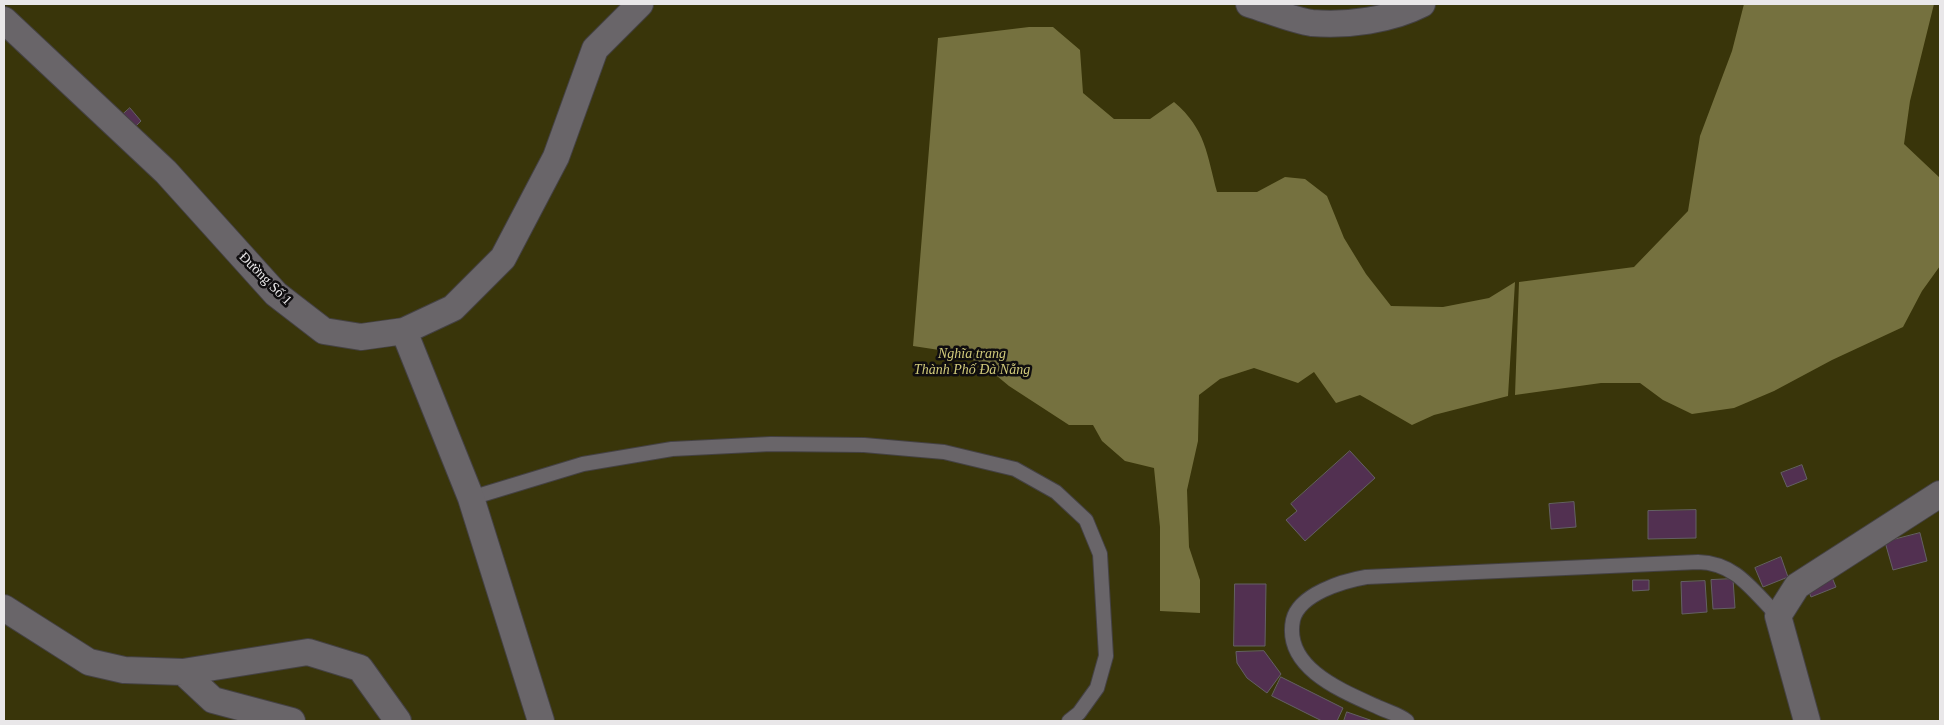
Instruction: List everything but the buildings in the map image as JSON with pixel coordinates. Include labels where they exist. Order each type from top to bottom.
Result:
[{"type":"street","name":"Đường Số 1","points":[[4,20],[166,172],[276,294],[324,331],[361,337],[404,331],[453,308],[504,258],[556,157],[595,49],[640,4]]},
{"type":"street","points":[[1249,4],[1311,23],[1321,23],[1359,22],[1406,12],[1422,4]]},
{"type":"street","points":[[404,331],[471,498],[541,721]]},
{"type":"street","points":[[1808,721],[1778,616],[1798,586],[1940,494]]},
{"type":"street","points":[[4,608],[89,662],[124,670],[183,672],[308,652],[360,668],[398,721]]},
{"type":"street","points":[[183,672],[213,700],[292,721]]},
{"type":"lane","points":[[471,498],[583,464],[672,449],[702,447],[771,444],[873,446],[944,452],[1015,469],[1056,492],[1086,520],[1100,554],[1106,656],[1098,688],[1079,712],[1069,721]]},
{"type":"lane","points":[[1408,721],[1337,687],[1307,665],[1298,654],[1293,641],[1292,628],[1294,615],[1303,604],[1333,586],[1366,577],[1698,562],[1711,563],[1733,572],[1778,616]]},
{"type":"green space","name":"Nghĩa trang Thành Phố Đà Nẵng","points":[[4,4],[1940,4],[1940,721],[4,721]]},
{"type":"shaded area","points":[[1744,4],[1934,4],[1910,101],[1904,144],[1940,178],[1940,266],[1922,291],[1903,327],[1832,360],[1774,391],[1734,408],[1692,414],[1663,400],[1640,383],[1601,383],[1515,395],[1519,282],[1634,267],[1688,211],[1700,136],[1732,51]]},
{"type":"shaded area","points":[[1029,27],[1053,27],[1080,50],[1083,93],[1114,119],[1150,119],[1174,102],[1193,122],[1204,143],[1217,192],[1257,192],[1285,177],[1305,179],[1327,196],[1344,238],[1366,274],[1391,306],[1443,307],[1489,298],[1515,282],[1508,396],[1434,415],[1412,425],[1360,395],[1336,403],[1314,372],[1298,383],[1254,368],[1220,379],[1199,395],[1198,441],[1187,490],[1189,547],[1200,580],[1200,613],[1160,611],[1160,527],[1154,468],[1125,461],[1102,441],[1093,425],[1069,425],[1009,386],[985,366],[959,353],[913,346],[938,38]]}]
